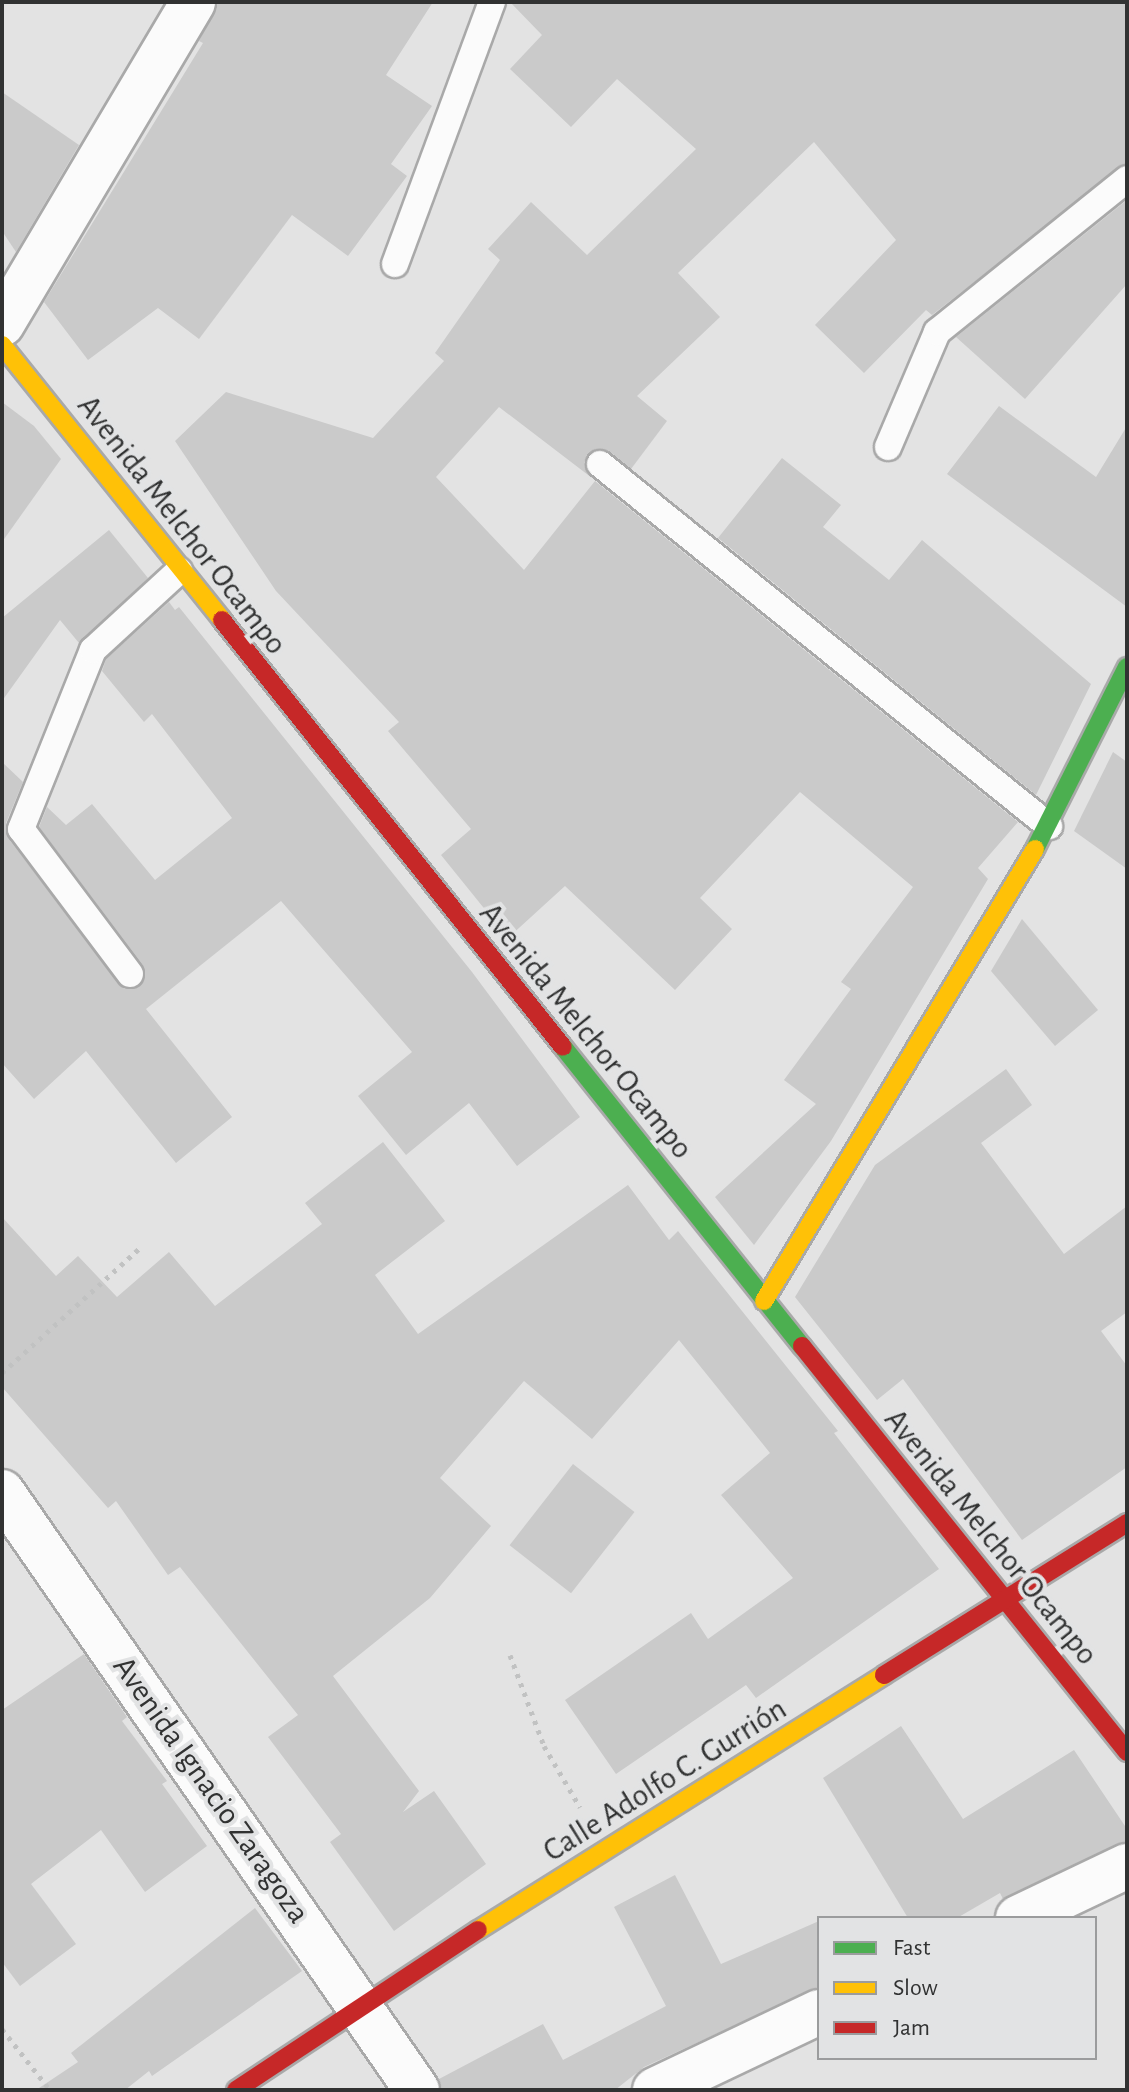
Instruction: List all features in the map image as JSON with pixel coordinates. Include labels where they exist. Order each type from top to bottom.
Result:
[{"type":"main road","name":"Avenida Melchor Ocampo","points":[[2,345],[1004,1603],[1127,1752]]},
{"type":"main road","points":[[764,1301],[1049,826],[1127,667]]},
{"type":"main road","name":"Calle Adolfo C. Gurrión","points":[[236,2090],[361,2003],[607,1852],[1127,1523]]},
{"type":"street","points":[[2,324],[193,2]]},
{"type":"street","name":"Avenida Ignacio Zaragoza","points":[[2,1492],[361,2003],[417,2090]]},
{"type":"street","points":[[1022,1916],[1127,1866]]},
{"type":"street","points":[[655,2090],[817,2013]]},
{"type":"lane","points":[[395,264],[492,2]]},
{"type":"lane","points":[[888,447],[937,332],[1127,179]]},
{"type":"lane","points":[[600,464],[1049,826]]},
{"type":"lane","points":[[130,974],[21,829],[93,650],[179,571]]},
{"type":"path","points":[[2,1373],[141,1247]]},
{"type":"path","points":[[510,1655],[544,1746],[607,1852]]},
{"type":"path","points":[[2,2029],[50,2090]]},
{"type":"building","points":[[218,2],[433,2],[386,75],[432,106],[391,164],[407,176],[348,256],[292,215],[199,339],[158,308],[88,360],[44,302],[203,43],[199,41]]},
{"type":"building","points":[[510,2],[1127,2],[1127,163],[932,315],[926,310],[864,373],[815,325],[896,240],[814,142],[678,273],[720,317],[637,396],[667,421],[631,469],[609,451],[595,449],[584,462],[592,478],[499,407],[436,477],[524,570],[595,481],[1018,822],[978,868],[988,879],[831,1141],[754,1245],[715,1197],[816,1104],[784,1080],[851,989],[841,982],[913,887],[800,792],[700,898],[732,929],[675,990],[565,886],[508,938],[441,855],[471,829],[388,731],[399,722],[276,591],[175,441],[226,392],[373,438],[444,361],[435,353],[500,260],[488,249],[531,202],[587,255],[696,149],[617,79],[571,127],[510,69],[542,35]]},
{"type":"building","points":[[2,92],[79,145],[16,252],[2,231]]},
{"type":"building","points":[[1127,200],[1127,284],[1025,399],[956,337]]},
{"type":"building","points":[[2,402],[34,426],[61,459],[2,542]]},
{"type":"building","points":[[999,406],[1096,477],[1127,426],[1127,607],[947,474]]},
{"type":"building","points":[[782,458],[841,505],[823,527],[889,580],[922,540],[1091,684],[1036,795],[718,538]]},
{"type":"building","points":[[109,530],[148,578],[79,643],[60,620],[2,701],[2,618]]},
{"type":"building","points":[[169,602],[175,610],[179,607],[472,972],[580,1117],[517,1166],[469,1103],[406,1155],[358,1096],[412,1052],[281,901],[146,1009],[232,1117],[176,1163],[86,1051],[34,1099],[2,1063],[2,762],[23,782],[6,823],[8,838],[124,989],[140,986],[143,965],[39,827],[47,807],[66,825],[92,804],[155,880],[232,818],[152,714],[144,722],[102,671],[106,659]]},
{"type":"building","points":[[1113,752],[1127,762],[1127,869],[1074,831]]},
{"type":"building","points":[[1022,919],[1098,1010],[1055,1046],[991,971]]},
{"type":"building","points":[[1006,1069],[1032,1105],[981,1143],[1064,1254],[1127,1206],[1127,1312],[1101,1331],[1127,1366],[1127,1467],[1022,1540],[903,1379],[877,1400],[795,1297],[875,1165]]},
{"type":"building","points":[[383,1142],[445,1221],[375,1275],[418,1334],[628,1185],[669,1240],[678,1231],[838,1431],[834,1433],[939,1569],[756,1698],[746,1685],[616,1774],[565,1700],[691,1613],[708,1639],[793,1578],[721,1495],[770,1453],[679,1340],[592,1439],[524,1381],[440,1478],[491,1526],[430,1598],[333,1676],[419,1791],[403,1812],[434,1791],[486,1864],[394,1931],[330,1842],[341,1834],[268,1737],[298,1715],[180,1567],[168,1575],[116,1501],[108,1508],[2,1387],[2,1217],[56,1276],[78,1256],[117,1297],[169,1252],[215,1306],[322,1224],[305,1203]]},
{"type":"building","points":[[573,1464],[634,1512],[571,1593],[510,1545]]},
{"type":"building","points":[[84,1654],[127,1717],[122,1721],[167,1781],[162,1784],[207,1846],[145,1892],[101,1830],[31,1884],[76,1944],[20,1986],[2,1962],[2,1710]]},
{"type":"building","points":[[901,1726],[963,1819],[1074,1750],[1127,1829],[1127,1841],[1003,1899],[1000,1893],[960,1916],[907,1916],[823,1778]]},
{"type":"building","points":[[675,1875],[721,1964],[817,1922],[817,1988],[644,2067],[615,2090],[442,2090],[439,2079],[543,2024],[563,2060],[666,2006],[614,1907]]},
{"type":"building","points":[[255,1908],[302,1971],[152,2076],[149,2071],[125,2090],[36,2090],[78,2062],[71,2053]]},
{"type":"traffic: fast","points":[[1035,849],[1127,667]]},
{"type":"traffic: fast","points":[[563,1047],[802,1346]]},
{"type":"traffic: slow","points":[[2,345],[222,620]]},
{"type":"traffic: slow","points":[[764,1301],[1035,849]]},
{"type":"traffic: slow","points":[[478,1930],[884,1675]]},
{"type":"traffic: jam","points":[[222,620],[563,1047]]},
{"type":"traffic: jam","points":[[802,1346],[1127,1752]]},
{"type":"traffic: jam","points":[[884,1675],[1127,1523]]},
{"type":"traffic: jam","points":[[236,2090],[478,1930]]}]
